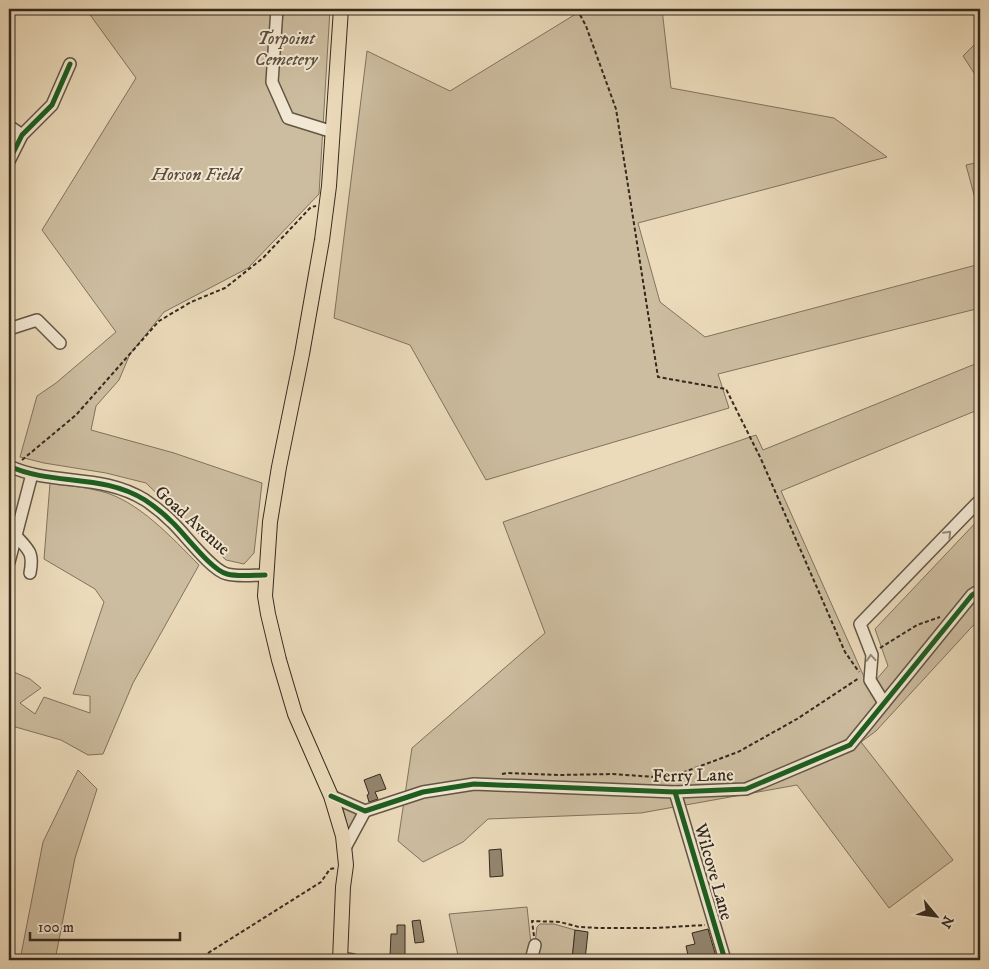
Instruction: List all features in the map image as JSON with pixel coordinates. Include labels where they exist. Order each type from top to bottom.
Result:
[{"type":"main road","points":[[341,9],[333,132],[322,240],[270,522],[265,596],[279,660],[295,714],[331,796],[340,822],[346,865],[343,887],[344,959]]},
{"type":"street","points":[[276,9],[272,82],[288,118],[333,132]]},
{"type":"street","points":[[9,161],[22,135],[52,106],[70,64]]},
{"type":"street","points":[[9,126],[22,135]]},
{"type":"street","points":[[9,329],[37,320],[60,343]]},
{"type":"street","name":"Goad Avenue","points":[[10,469],[32,474],[98,482],[144,500],[170,520],[214,567],[227,574],[266,575]]},
{"type":"street","points":[[9,562],[32,474]]},
{"type":"street","points":[[884,703],[870,680],[872,655],[860,624],[980,500]]},
{"type":"street","points":[[16,536],[26,546],[32,556],[30,573]]},
{"type":"street","name":"Ferry Lane","points":[[365,811],[423,792],[474,784],[676,792],[746,789],[850,745],[972,595],[980,590]]},
{"type":"street","name":"Wilcove Lane","points":[[676,792],[724,960]]},
{"type":"street","points":[[331,796],[365,811],[345,848]]},
{"type":"street","points":[[530,960],[535,945]]},
{"type":"path","points":[[498,775],[507,773],[559,775],[613,774],[668,778],[738,752],[797,719],[863,676],[845,652],[761,459],[726,389],[658,377],[616,109],[586,26],[577,9]]},
{"type":"path","points":[[10,469],[76,415],[159,321],[190,302],[226,288],[263,258],[311,206],[326,204]]},
{"type":"path","points":[[872,659],[876,651],[917,625],[943,616]]},
{"type":"path","points":[[197,960],[321,882],[330,869],[346,865]]},
{"type":"path","points":[[535,945],[532,921],[560,922],[579,927],[600,928],[665,928],[715,924]]},
{"type":"green space","name":"Horson Field","points":[[88,9],[330,9],[319,194],[248,268],[164,312],[130,354],[119,380],[96,406],[91,430],[174,453],[262,483],[254,553],[244,564],[226,560],[146,483],[106,473],[44,463],[20,457],[37,396],[56,383],[116,332],[42,230],[136,78],[88,12]]},
{"type":"green space","points":[[584,9],[662,9],[671,88],[834,118],[887,157],[638,223],[660,302],[705,337],[980,264],[980,308],[718,374],[729,408],[486,480],[410,345],[334,318],[367,51],[450,91]]},
{"type":"green space","points":[[980,39],[980,82],[963,56]]},
{"type":"green space","points":[[980,162],[980,217],[966,165]]},
{"type":"green space","points":[[980,362],[980,409],[781,491],[869,688],[888,666],[875,629],[980,518],[980,618],[876,731],[861,742],[953,860],[889,908],[797,785],[641,813],[488,819],[463,842],[423,862],[398,841],[412,748],[545,633],[503,522],[756,435],[763,450]]},
{"type":"green space","points":[[50,483],[100,491],[128,503],[154,521],[199,565],[133,683],[103,754],[88,755],[61,740],[12,726],[9,715],[9,670],[30,679],[41,688],[20,703],[35,714],[44,697],[90,713],[90,696],[73,694],[104,602],[95,589],[44,559]]},
{"type":"green space","points":[[78,770],[97,789],[75,858],[55,960],[20,960],[43,842]]},
{"type":"green space","points":[[342,804],[360,814],[349,832]]},
{"type":"green space","points":[[527,907],[531,953],[526,960],[459,960],[449,914]]},
{"type":"green space","points":[[540,924],[554,924],[575,930],[572,960],[533,960],[537,927]]},
{"type":"building","points":[[380,774],[386,789],[375,792],[378,799],[369,802],[367,795],[369,794],[364,780]]},
{"type":"building","points":[[501,849],[503,876],[490,877],[489,850]]},
{"type":"building","points":[[420,920],[424,942],[415,943],[412,921]]},
{"type":"building","points":[[397,925],[405,925],[405,960],[396,960],[397,956],[390,956],[391,934],[397,934]]},
{"type":"building","points":[[708,929],[717,960],[689,960],[686,946],[695,944],[692,933]]},
{"type":"building","points":[[575,930],[588,932],[585,960],[572,960]]},
{"type":"cycle path","points":[[9,161],[22,135],[52,105],[70,64]]},
{"type":"cycle path","points":[[9,466],[42,476],[112,486],[129,492],[145,500],[162,513],[213,566],[221,571],[236,575],[265,575]]},
{"type":"cycle path","points":[[331,796],[365,811],[423,792],[474,784],[675,792],[746,789],[850,745],[972,595],[980,590]]},
{"type":"cycle path","points":[[675,792],[725,960]]},
{"type":"park label","name":"Torpoint Cemetery","points":[[286,49]]}]
